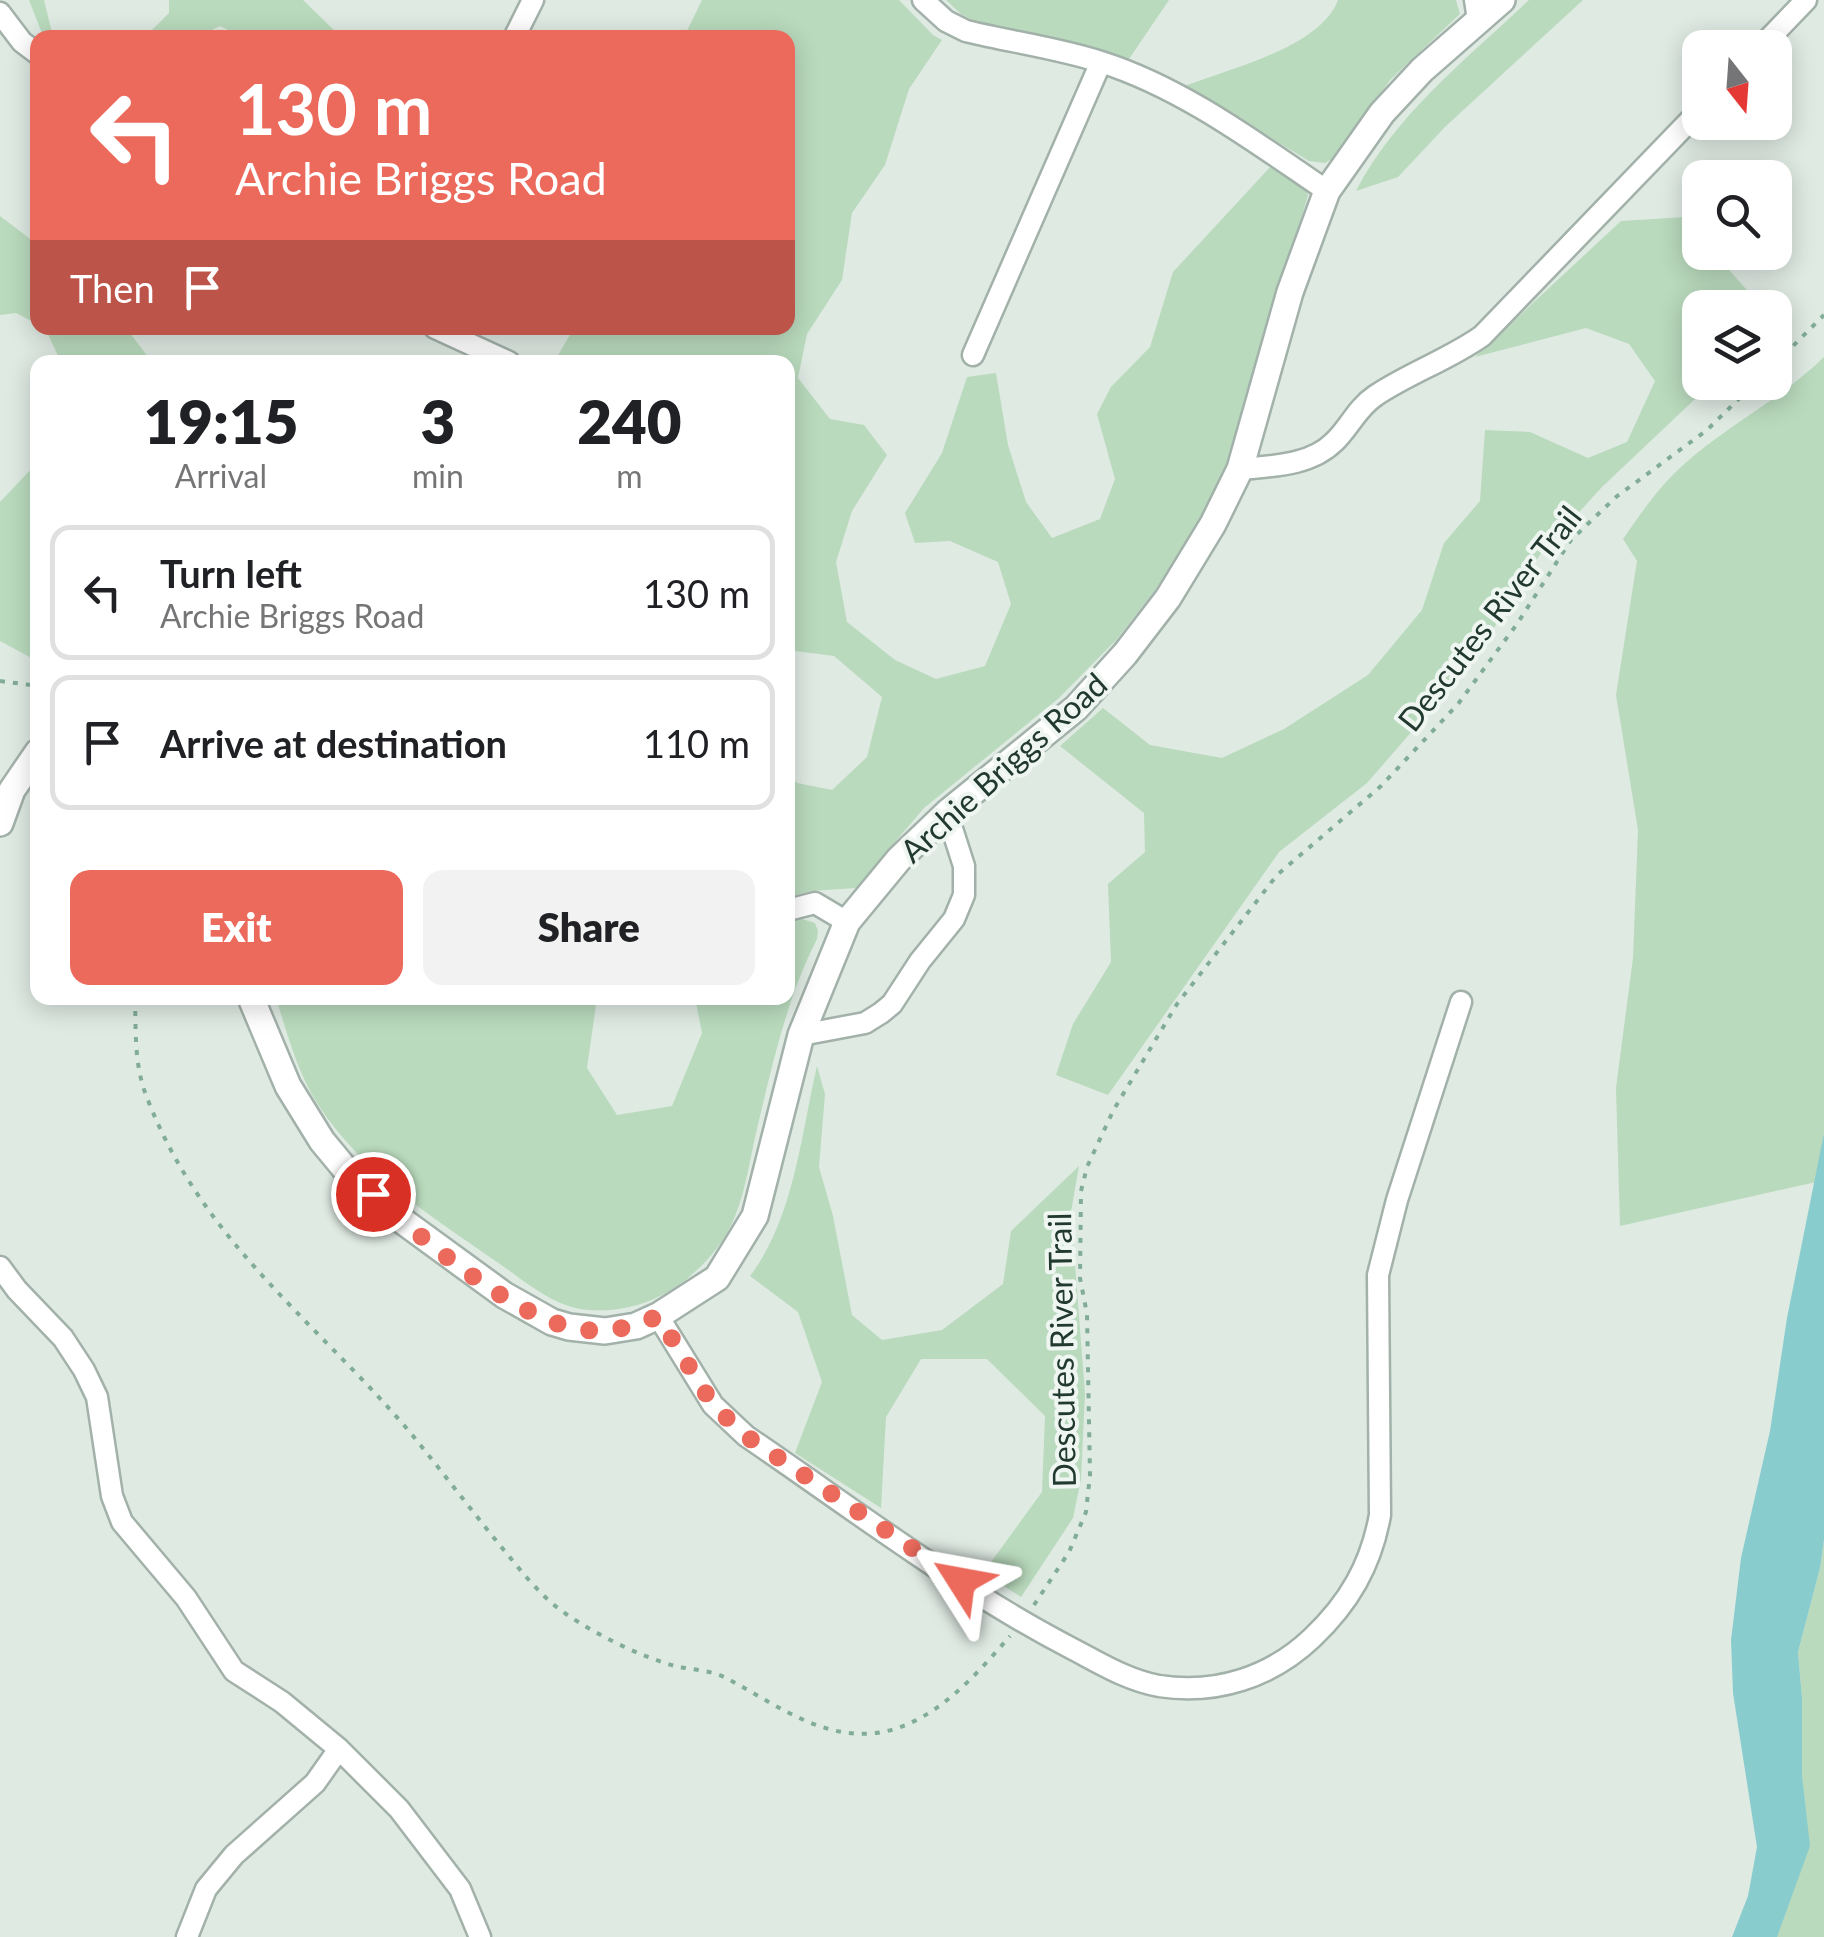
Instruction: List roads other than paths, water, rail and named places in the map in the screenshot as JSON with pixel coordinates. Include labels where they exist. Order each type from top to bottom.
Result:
[{"type":"street","points":[[518,30],[533,0]]},
{"type":"street","points":[[922,0],[946,21],[966,31],[1101,62],[1149,82],[1231,126],[1327,191]]},
{"type":"street","name":"Archie Briggs Road","points":[[254,1005],[288,1086],[346,1170],[400,1220],[504,1295],[552,1322],[605,1331],[636,1326],[658,1316],[717,1278],[747,1234],[763,1190],[801,1036],[847,922],[899,860],[947,813],[1076,708],[1125,654],[1192,562],[1240,470],[1290,292],[1327,191],[1382,113],[1476,10],[1502,0]]},
{"type":"street","points":[[1777,30],[1806,0]]},
{"type":"street","points":[[0,13],[30,48]]},
{"type":"street","points":[[972,355],[1101,62]]},
{"type":"street","points":[[1240,470],[1314,456],[1332,444],[1376,395],[1453,356],[1482,336],[1682,129]]},
{"type":"street","points":[[450,335],[493,355]]},
{"type":"street","points":[[0,823],[17,781],[30,763]]},
{"type":"street","points":[[801,1036],[864,1023],[892,1004],[920,960],[954,919],[964,896],[964,866],[947,813]]},
{"type":"street","points":[[795,908],[816,904],[847,922]]},
{"type":"street","points":[[658,1316],[713,1405],[746,1436],[1022,1623],[1124,1676],[1158,1686],[1217,1686],[1245,1680],[1289,1659],[1334,1617],[1374,1550],[1380,1516],[1378,1275],[1396,1200],[1461,1002]]},
{"type":"street","points":[[0,1267],[16,1290],[64,1338],[98,1397],[112,1496],[122,1522],[186,1598],[234,1672],[282,1702],[339,1749],[399,1809],[460,1890],[480,1937]]},
{"type":"street","points":[[187,1937],[206,1889],[234,1855],[315,1783],[339,1749]]},
{"type":"water","points":[[1824,1133],[1824,1540],[1798,1652],[1802,1776],[1810,1846],[1777,1937],[1732,1937],[1748,1896],[1757,1847],[1733,1693],[1731,1640],[1741,1558],[1770,1431],[1787,1318]]}]
